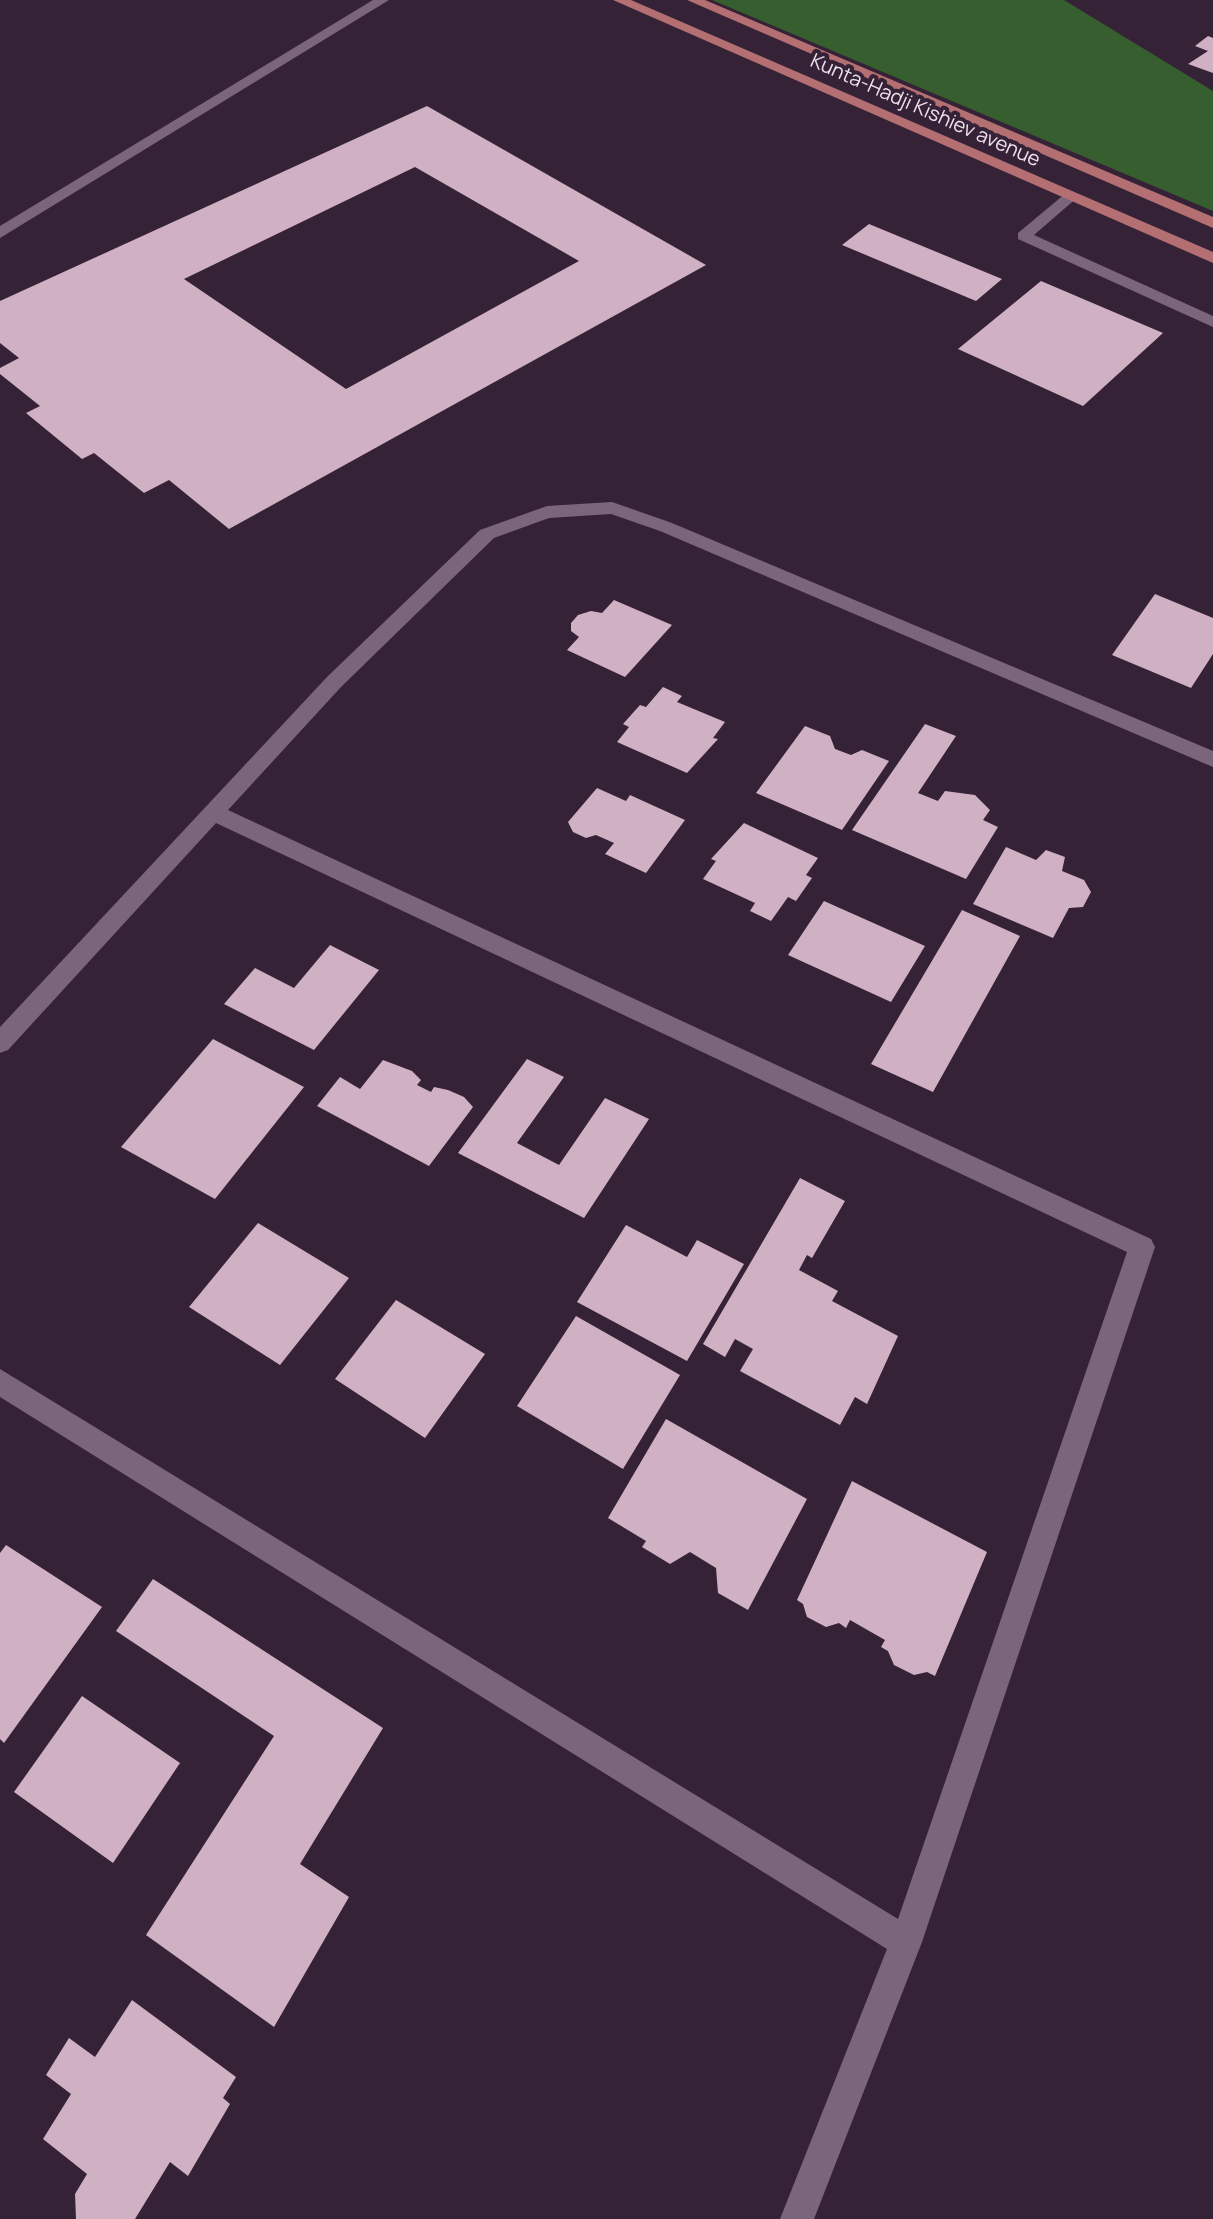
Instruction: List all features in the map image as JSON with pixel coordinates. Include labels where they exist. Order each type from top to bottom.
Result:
[{"type":"main road","name":"Kunta-Hadji Kishiev avenue","points":[[620,0],[1213,258]]},
{"type":"main road","name":"Kunta-Hadji Kishiev avenue","points":[[694,0],[1213,223]]},
{"type":"street","points":[[0,233],[382,0]]},
{"type":"street","points":[[1071,196],[1023,236],[1213,322]]},
{"type":"street","points":[[0,1043],[334,682],[487,534],[547,512],[612,508],[1213,759]]},
{"type":"street","points":[[213,812],[1142,1247],[906,1942],[797,2219]]},
{"type":"street","points":[[0,1382],[906,1942]]},
{"type":"green space","points":[[712,0],[1064,0],[1213,91],[1213,211]]},
{"type":"building","points":[[1208,36],[1213,38],[1213,73],[1188,64],[1208,51],[1195,46]]},
{"type":"building","points":[[427,106],[706,265],[229,529],[169,480],[144,493],[94,453],[82,459],[26,413],[40,406],[0,374],[0,368],[19,358],[0,343],[0,301]],"holes":[[[415,167],[579,261],[346,389],[184,279]]]},
{"type":"building","points":[[869,224],[1002,279],[976,301],[842,245]]},
{"type":"building","points":[[1041,281],[1163,333],[1083,406],[958,349]]},
{"type":"building","points":[[1155,594],[1213,618],[1213,654],[1191,688],[1112,655]]},
{"type":"building","points":[[614,600],[672,625],[625,677],[567,650],[579,637],[571,631],[571,623],[578,615],[591,611],[602,613]]},
{"type":"building","points":[[663,687],[682,696],[677,702],[725,722],[713,738],[718,739],[687,773],[617,742],[629,727],[623,724],[640,705],[646,707]]},
{"type":"building","points":[[925,724],[956,736],[918,793],[938,801],[945,791],[975,795],[990,810],[983,820],[998,827],[966,879],[852,830]]},
{"type":"building","points":[[805,726],[830,736],[835,749],[851,755],[862,750],[889,761],[842,830],[756,793]]},
{"type":"building","points":[[597,788],[626,801],[630,795],[685,820],[646,873],[605,854],[614,843],[596,835],[586,838],[573,832],[568,822]]},
{"type":"building","points":[[744,823],[818,858],[806,875],[812,878],[796,901],[788,897],[771,921],[750,911],[755,903],[703,879],[716,861],[711,859]]},
{"type":"building","points":[[1006,847],[1036,860],[1046,850],[1065,857],[1062,871],[1084,880],[1091,892],[1083,907],[1069,908],[1053,938],[973,904]]},
{"type":"building","points":[[824,901],[925,946],[891,1002],[788,955]]},
{"type":"building","points":[[962,910],[1020,936],[933,1092],[871,1064]]},
{"type":"building","points":[[330,945],[379,970],[314,1050],[224,1004],[255,968],[294,988]]},
{"type":"building","points":[[213,1039],[304,1087],[215,1199],[121,1147]]},
{"type":"building","points":[[527,1059],[564,1077],[517,1143],[559,1165],[605,1098],[649,1119],[584,1218],[458,1153]]},
{"type":"building","points":[[383,1060],[412,1071],[421,1080],[417,1085],[431,1092],[434,1087],[448,1090],[464,1097],[473,1107],[429,1166],[317,1106],[340,1077],[360,1089]]},
{"type":"building","points":[[800,1178],[845,1201],[812,1258],[807,1255],[799,1270],[838,1291],[832,1301],[898,1336],[867,1404],[855,1397],[840,1425],[740,1371],[753,1349],[735,1339],[725,1357],[703,1344]]},
{"type":"building","points":[[258,1223],[349,1278],[280,1365],[189,1307]]},
{"type":"building","points":[[626,1225],[687,1257],[697,1240],[744,1264],[687,1361],[577,1302]]},
{"type":"building","points":[[396,1300],[485,1354],[425,1438],[335,1379]]},
{"type":"building","points":[[576,1316],[680,1375],[623,1469],[517,1406]]},
{"type":"building","points":[[666,1419],[807,1499],[748,1610],[718,1593],[716,1568],[690,1552],[670,1564],[642,1547],[646,1541],[608,1518]]},
{"type":"building","points":[[852,1481],[987,1552],[935,1676],[927,1672],[914,1675],[894,1665],[888,1651],[881,1647],[885,1640],[850,1620],[846,1628],[839,1623],[826,1627],[807,1617],[803,1604],[797,1600]]},
{"type":"building","points":[[6,1545],[102,1607],[4,1743],[0,1739],[0,1553]]},
{"type":"building","points":[[153,1579],[383,1728],[300,1864],[349,1897],[274,2027],[146,1935],[274,1736],[116,1631]]},
{"type":"building","points":[[82,1696],[180,1763],[113,1863],[14,1792]]},
{"type":"building","points":[[132,2000],[236,2077],[223,2098],[230,2104],[188,2176],[170,2162],[135,2219],[76,2219],[75,2194],[87,2174],[43,2139],[71,2094],[46,2075],[69,2038],[95,2057]]}]
